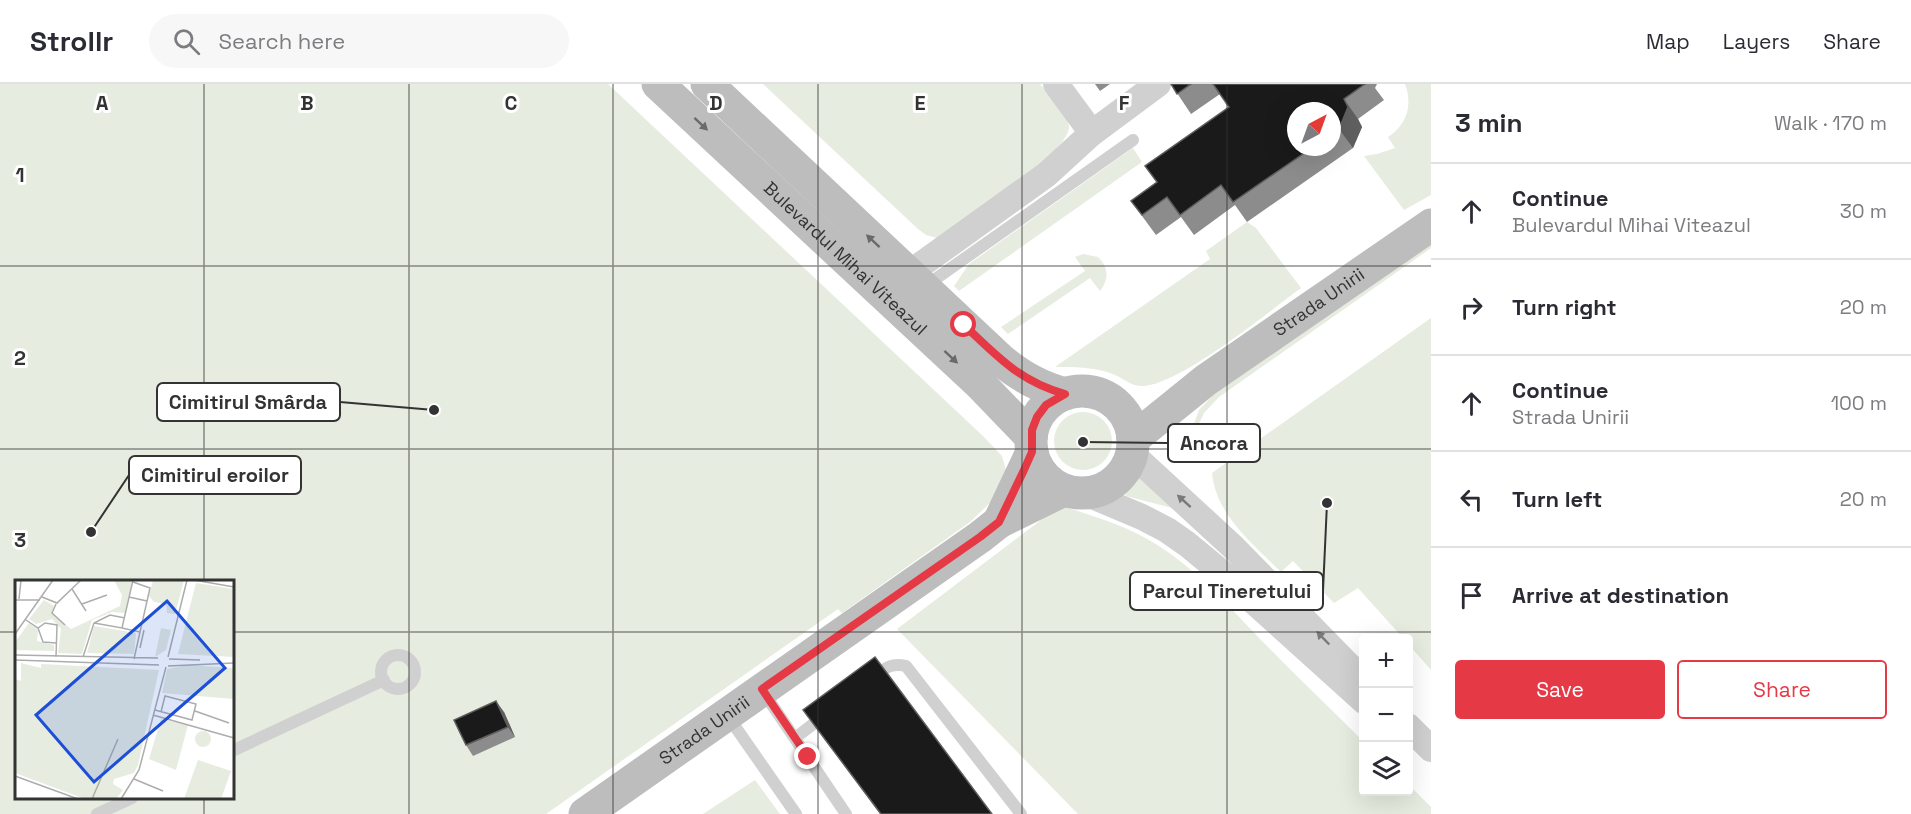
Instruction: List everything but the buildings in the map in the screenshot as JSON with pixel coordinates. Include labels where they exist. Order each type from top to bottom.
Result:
[{"type":"main road","name":"Bulevardul Mihai Viteazul","points":[[658,84],[981,385],[1032,445]]},
{"type":"main road","name":"Bulevardul Mihai Viteazul","points":[[707,84],[916,281],[1019,374],[1048,389],[1065,394]]},
{"type":"main road","name":"Strada Unirii","points":[[1133,446],[1206,380],[1431,225]]},
{"type":"main road","name":"Strada Unirii","points":[[1119,406],[1160,398],[1206,380]]},
{"type":"main road","points":[[1079,391],[1094,392],[1107,398],[1119,406],[1130,425],[1133,446],[1127,467],[1113,483],[1100,490],[1074,491],[1051,483],[1037,466],[1032,445],[1034,423],[1041,411],[1052,400],[1065,394],[1079,391]]},
{"type":"main road","name":"Strada Unirii","points":[[999,522],[1032,445]]},
{"type":"main road","name":"Strada Unirii","points":[[585,814],[999,522],[1074,491]]},
{"type":"street","points":[[1056,84],[1092,133]]},
{"type":"street","points":[[916,281],[1092,133],[1158,84]]},
{"type":"street","points":[[1133,446],[1359,675]]},
{"type":"street","points":[[1074,491],[1142,517],[1187,544],[1359,697]]},
{"type":"street","points":[[1413,731],[1431,749]]},
{"type":"street","points":[[1413,747],[1431,763]]},
{"type":"lane","points":[[916,281],[1133,140]]},
{"type":"lane","points":[[860,687],[888,666],[898,664],[906,666],[1021,814]]},
{"type":"lane","points":[[234,750],[384,680]]},
{"type":"lane","points":[[762,689],[846,814]]},
{"type":"lane","points":[[795,738],[832,709]]},
{"type":"lane","points":[[727,714],[796,814]]},
{"type":"lane","points":[[97,814],[130,799]]},
{"type":"shaded area","points":[[0,84],[608,84],[1002,456],[1006,470],[995,498],[970,522],[842,613],[838,609],[546,814],[0,814]]},
{"type":"shaded area","points":[[763,84],[1040,84],[1061,110],[1069,126],[1065,138],[1034,169],[937,238],[926,235],[918,229]]},
{"type":"shaded area","points":[[1405,84],[1431,84],[1431,195],[1404,210],[1364,156],[1395,148],[1388,137],[1400,127],[1407,114],[1408,99]]},
{"type":"shaded area","points":[[1133,148],[1142,162],[959,291],[954,286],[969,264]]},
{"type":"shaded area","points":[[1247,222],[1256,228],[1301,288],[1247,329],[1179,373],[1143,386],[1103,371],[1055,367],[1210,259],[1206,251]]},
{"type":"shaded area","points":[[1431,241],[1431,248],[1219,397],[1204,413],[1196,430],[1192,429],[1199,410],[1215,393]]},
{"type":"shaded area","points":[[1083,254],[1098,257],[1106,269],[1105,282],[1100,291],[1090,278],[1008,334],[1001,327],[1085,271],[1075,257]]},
{"type":"shaded area","points":[[1431,318],[1431,670],[1413,650],[1413,634],[1399,634],[1358,588],[1334,603],[1293,561],[1281,572],[1228,515],[1215,488],[1212,473]]},
{"type":"shaded area","points":[[1077,412],[1089,412],[1104,420],[1112,435],[1112,447],[1104,462],[1089,470],[1077,470],[1062,462],[1054,447],[1054,435],[1062,420]]},
{"type":"shaded area","points":[[1136,478],[1142,478],[1172,508],[1126,496],[1124,491]]},
{"type":"shaded area","points":[[1065,507],[1111,522],[1154,543],[1185,565],[1213,590],[1359,737],[1359,796],[1413,796],[1413,789],[1431,807],[1431,814],[1078,814],[897,629],[1053,511]]},
{"type":"shaded area","points":[[755,780],[780,814],[703,814]]},
{"type":"place","name":"Cimitirul Smârda","points":[[434,410]]},
{"type":"place","name":"Ancora","points":[[1083,442]]},
{"type":"place","name":"Parcul Tineretului","points":[[1327,503]]},
{"type":"place","name":"Cimitirul eroilor","points":[[91,532]]},
{"type":"route","points":[[808,757],[762,689],[999,522],[1032,452],[1032,430],[1037,417],[1052,400],[1065,394],[1034,383],[1019,374],[964,325]]}]
